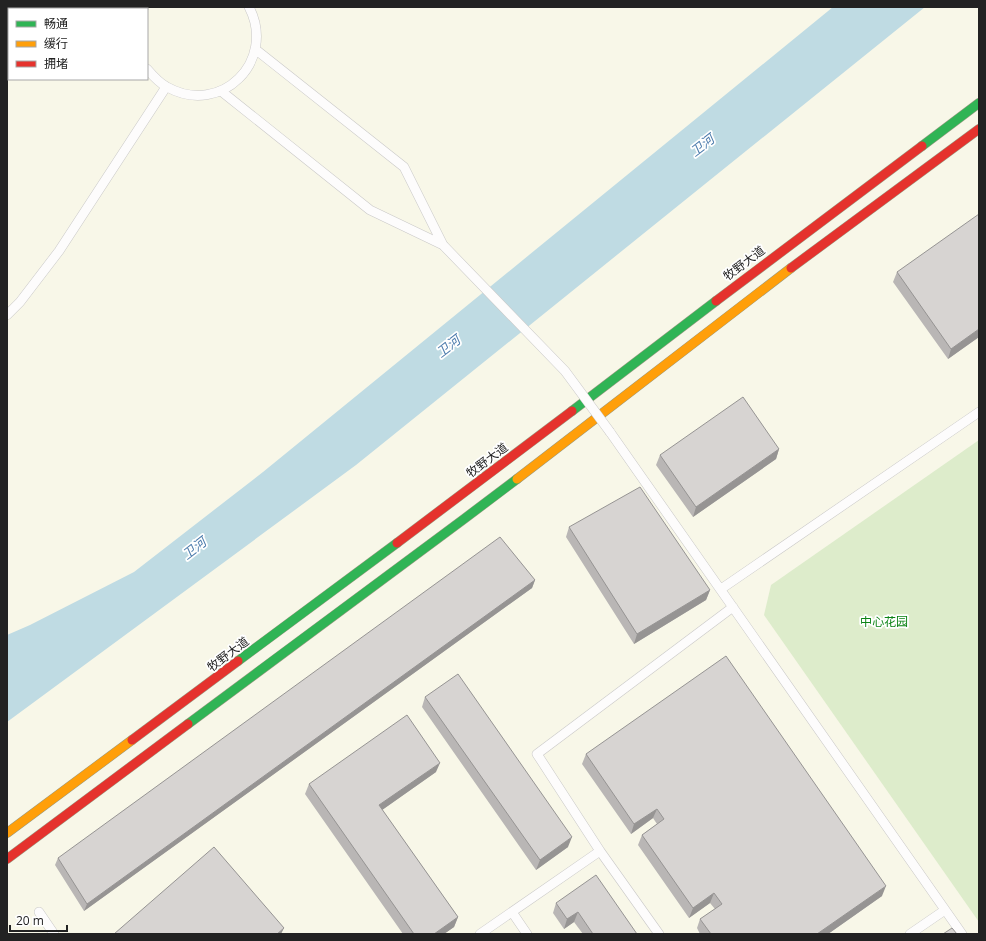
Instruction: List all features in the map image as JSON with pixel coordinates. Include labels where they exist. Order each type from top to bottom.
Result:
[{"type":"main road","name":"牧野大道","points":[[7,833],[452,502],[794,241],[979,103]]},
{"type":"main road","points":[[7,859],[464,519],[806,257],[979,129]]},
{"type":"lane","points":[[148,70],[155,79],[166,87],[191,95],[204,95],[221,91],[229,87],[240,78],[248,68],[254,55],[257,42],[256,28],[253,14],[249,7]]},
{"type":"lane","points":[[255,49],[404,167],[443,245],[565,371],[721,589],[962,934]]},
{"type":"lane","points":[[7,315],[20,302],[59,251],[166,87]]},
{"type":"lane","points":[[221,91],[370,210],[443,245]]},
{"type":"lane","points":[[721,589],[979,412]]},
{"type":"lane","points":[[659,934],[600,851],[538,754],[733,607]]},
{"type":"lane","points":[[480,934],[600,851]]},
{"type":"lane","points":[[910,934],[945,910]]},
{"type":"lane","points":[[39,912],[54,934]]},
{"type":"lane","points":[[512,912],[527,934]]},
{"type":"shaded area","points":[[7,7],[979,7],[979,934],[7,934]]},
{"type":"green space","name":"中心花园","points":[[979,440],[979,922],[764,615],[771,585]]},
{"type":"water","name":"卫河","points":[[833,7],[925,7],[356,465],[7,722],[7,635],[30,625],[134,572],[263,472]]},
{"type":"building","points":[[979,214],[979,329],[951,349],[897,272]]},
{"type":"building","points":[[743,397],[779,449],[696,507],[660,455]]},
{"type":"building","points":[[640,487],[710,590],[637,634],[569,527]]},
{"type":"building","points":[[500,537],[535,580],[87,904],[58,858]]},
{"type":"building","points":[[726,656],[886,886],[817,934],[711,934],[700,919],[722,904],[714,893],[693,908],[642,835],[664,819],[657,809],[634,824],[586,754]]},
{"type":"building","points":[[458,674],[572,837],[540,860],[425,697]]},
{"type":"building","points":[[407,715],[440,763],[379,805],[458,917],[434,934],[414,934],[309,784]]},
{"type":"building","points":[[214,847],[284,928],[277,934],[114,934]]},
{"type":"building","points":[[596,875],[637,934],[593,934],[578,912],[567,919],[556,903]]},
{"type":"building","points":[[952,928],[957,934],[943,934]]},
{"type":"traffic: fast","points":[[922,146],[979,103]]},
{"type":"traffic: fast","points":[[572,411],[716,301]]},
{"type":"traffic: fast","points":[[188,724],[517,479]]},
{"type":"traffic: fast","points":[[238,661],[397,543]]},
{"type":"traffic: slow","points":[[517,479],[791,268]]},
{"type":"traffic: slow","points":[[7,833],[132,740]]},
{"type":"traffic: jam","points":[[791,268],[979,129]]},
{"type":"traffic: jam","points":[[716,301],[922,146]]},
{"type":"traffic: jam","points":[[397,543],[572,411]]},
{"type":"traffic: jam","points":[[132,740],[238,661]]},
{"type":"traffic: jam","points":[[7,859],[188,724]]}]
